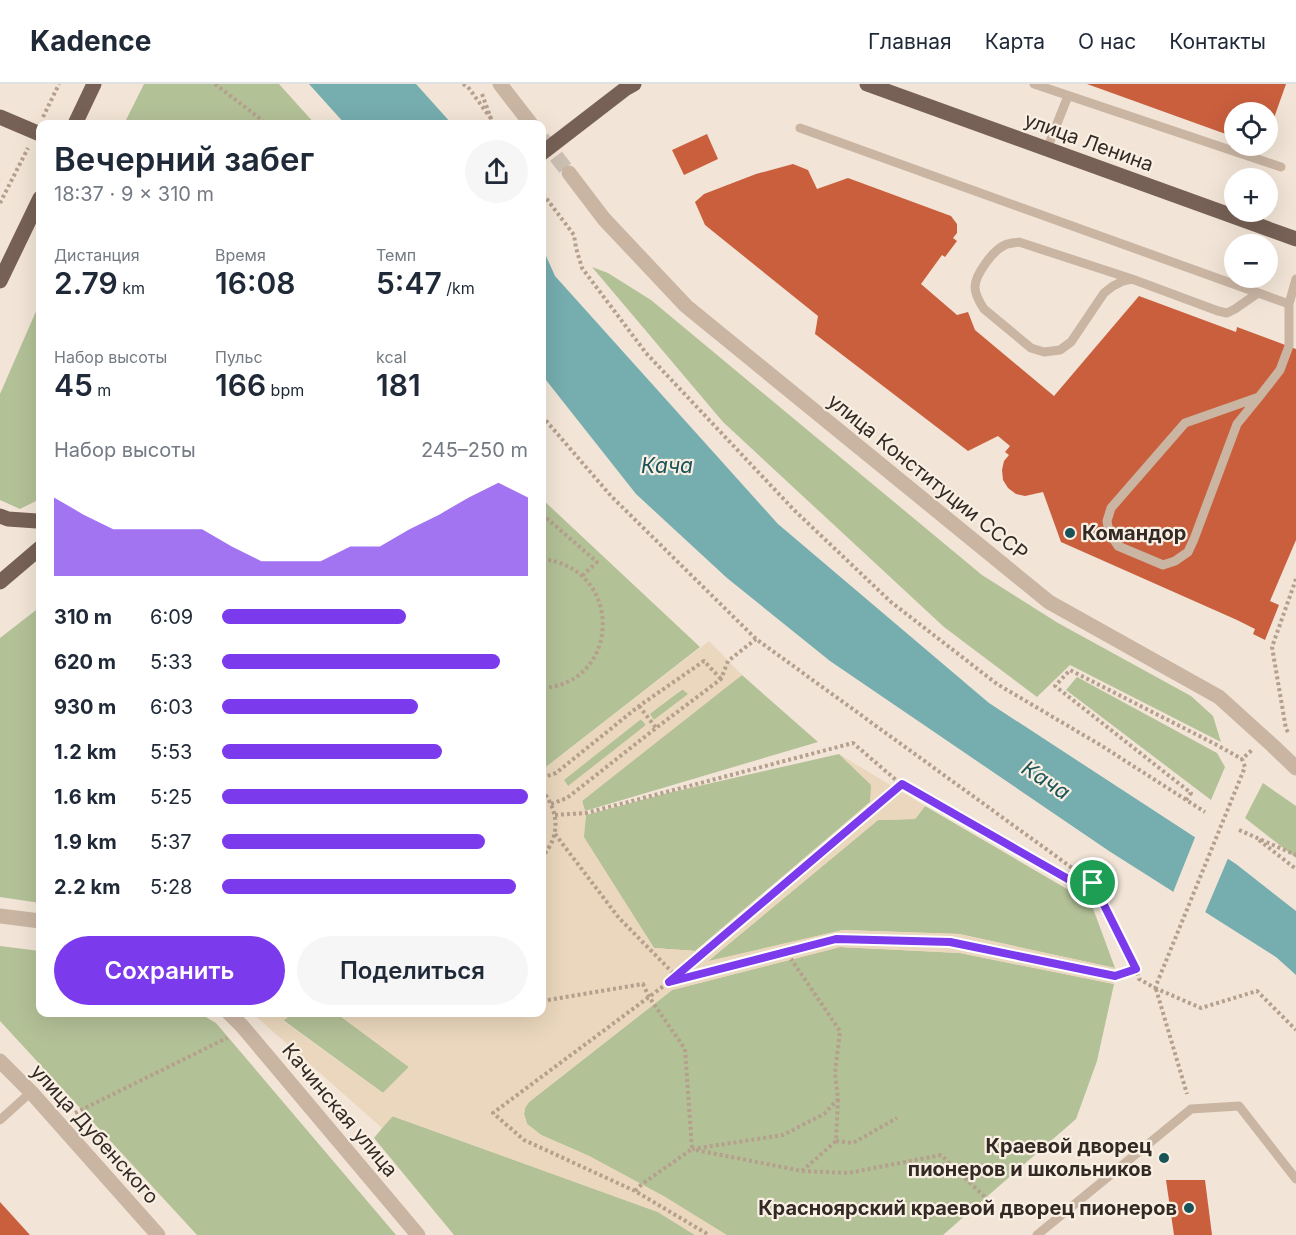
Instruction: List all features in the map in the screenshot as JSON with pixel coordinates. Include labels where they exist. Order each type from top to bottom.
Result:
[{"type":"main road","points":[[77,120],[94,84]]},
{"type":"main road","points":[[546,150],[634,84]]},
{"type":"main road","name":"улица Ленина","points":[[867,84],[1296,239]]},
{"type":"main road","points":[[0,117],[36,132]]},
{"type":"main road","points":[[0,281],[36,206]]},
{"type":"main road","points":[[0,516],[8,519],[36,521]]},
{"type":"main road","points":[[0,582],[36,551]]},
{"type":"street","points":[[500,84],[528,120]]},
{"type":"street","name":"улица Конституции СССР","points":[[569,173],[604,219],[686,306],[1048,602],[1218,697],[1296,768]]},
{"type":"street","points":[[0,916],[36,920]]},
{"type":"street","name":"Качинская улица","points":[[233,1017],[418,1235]]},
{"type":"street","name":"улица Дубенского","points":[[0,1061],[31,1092],[159,1235]]},
{"type":"lane","points":[[1034,84],[1281,167]]},
{"type":"lane","points":[[1047,149],[1068,96]]},
{"type":"lane","points":[[800,128],[1289,304]]},
{"type":"lane","points":[[1132,279],[1113,286],[1104,293],[1071,342],[1060,350],[1044,352],[1031,348],[984,309],[975,288],[978,275],[994,253],[1005,244],[1019,242],[1132,279],[1227,313],[1258,293]]},
{"type":"lane","points":[[1259,397],[1185,423],[1111,508],[1107,521],[1109,532],[1118,546],[1163,565],[1175,561],[1188,552],[1237,424],[1259,397],[1280,370],[1288,346],[1289,304],[1296,279]]},
{"type":"lane","points":[[0,1120],[31,1092]]},
{"type":"lane","points":[[1037,1235],[1191,1109],[1239,1106],[1296,1179]]},
{"type":"path","points":[[215,84],[262,120]]},
{"type":"path","points":[[463,84],[468,87],[492,120]]},
{"type":"path","points":[[482,93],[492,120]]},
{"type":"path","points":[[0,203],[23,158]]},
{"type":"path","points":[[546,198],[574,235],[582,268],[646,353],[794,510],[891,602],[997,684],[1102,746],[1205,812]]},
{"type":"path","points":[[546,421],[611,496],[756,639],[1093,883],[1139,979],[1201,1008],[1257,991],[1296,1030]]},
{"type":"path","points":[[548,519],[597,562],[582,576]]},
{"type":"path","points":[[546,560],[571,568],[582,576],[595,594],[603,614],[600,642],[595,656],[586,668],[563,684],[546,687]]},
{"type":"path","points":[[1291,735],[1286,729],[1272,647],[1296,579]]},
{"type":"path","points":[[551,804],[567,798],[721,679],[728,661],[756,639]]},
{"type":"path","points":[[546,777],[556,773],[639,706],[704,661],[721,679]]},
{"type":"path","points":[[1186,800],[1191,793],[1055,686],[1070,670],[1215,744],[1242,759],[1245,767],[1155,988],[1191,1109]]},
{"type":"path","points":[[639,706],[656,728]]},
{"type":"path","points":[[555,815],[586,813],[853,743],[902,784],[1075,883],[1093,883]]},
{"type":"path","points":[[1242,759],[1254,747]]},
{"type":"path","points":[[709,1235],[635,1191],[524,1140],[493,1113],[669,982],[902,784]]},
{"type":"path","points":[[546,796],[555,815],[555,834],[546,852]]},
{"type":"path","points":[[1239,830],[1296,855]]},
{"type":"path","points":[[555,834],[619,918],[675,976]]},
{"type":"path","points":[[1254,836],[1296,869]]},
{"type":"path","points":[[669,982],[836,939],[950,942],[1115,976],[1136,969]]},
{"type":"path","points":[[791,959],[840,1031],[835,1073],[838,1099],[836,1141],[802,1172]]},
{"type":"path","points":[[546,1000],[643,984],[649,997],[686,1048],[692,1149]]},
{"type":"path","points":[[70,1117],[77,1111],[230,1037]]},
{"type":"path","points":[[635,1191],[692,1149],[783,1135],[824,1114],[838,1099]]},
{"type":"path","points":[[836,1141],[853,1143],[897,1118]]},
{"type":"path","points":[[692,1149],[802,1172],[848,1173],[941,1155],[989,1201]]},
{"type":"green space","points":[[144,84],[279,84],[311,120],[126,120]]},
{"type":"green space","points":[[592,267],[608,273],[651,300],[982,575],[1058,623],[1191,696],[1213,716],[1221,742],[1070,665],[1037,697],[944,627],[723,422]]},
{"type":"green space","points":[[36,311],[36,501],[20,509],[0,500],[0,394]]},
{"type":"green space","points":[[546,503],[700,647],[546,767]]},
{"type":"green space","points":[[36,610],[36,902],[0,897],[0,638]]},
{"type":"green space","points":[[742,675],[818,742],[585,811],[582,801],[680,721]]},
{"type":"green space","points":[[1077,677],[1217,753],[1225,767],[1211,800],[1066,690]]},
{"type":"green space","points":[[683,689],[689,694],[654,720],[649,714]]},
{"type":"green space","points":[[641,719],[646,725],[569,787],[563,780]]},
{"type":"green space","points":[[839,754],[872,785],[870,802],[695,951],[654,948],[583,837],[586,815],[668,793]]},
{"type":"green space","points":[[1263,783],[1296,806],[1296,858],[1245,818]]},
{"type":"green space","points":[[925,806],[1091,903],[1115,968],[959,934],[843,930],[707,962],[878,820],[915,819]]},
{"type":"green space","points":[[0,946],[36,950],[36,1017],[206,1017],[216,1023],[396,1235],[197,1235],[0,1021]]},
{"type":"green space","points":[[840,947],[960,953],[1114,984],[1097,1061],[1076,1119],[943,1235],[726,1235],[665,1197],[589,1156],[541,1135],[527,1124],[524,1114],[529,1102],[672,990]]},
{"type":"green space","points":[[287,1017],[341,1017],[409,1067],[383,1093],[283,1020]]},
{"type":"green space","points":[[392,1116],[658,1212],[695,1235],[454,1235],[374,1138]]},
{"type":"shaded area","points":[[709,641],[742,675],[582,801],[586,815],[584,837],[654,948],[696,951],[870,802],[871,785],[839,754],[925,806],[915,819],[878,820],[708,961],[843,930],[959,934],[1115,968],[1114,984],[960,953],[840,947],[672,990],[529,1102],[525,1108],[527,1124],[541,1135],[589,1156],[665,1197],[727,1235],[695,1235],[658,1212],[393,1116],[382,1128],[257,1017],[288,1017],[283,1021],[383,1093],[409,1067],[341,1017],[546,1017],[546,767]],"holes":[[[682,689],[688,694],[654,720],[650,714]],[[641,719],[646,725],[568,786],[564,780]]]},
{"type":"water","points":[[309,84],[416,84],[448,120],[341,120]]},
{"type":"water","name":"Кача","points":[[546,256],[555,276],[778,524],[989,703],[1236,864],[1296,911],[1296,975],[1276,957],[1109,851],[830,661],[727,578],[636,494],[546,380]]},
{"type":"pier","points":[[1196,835],[1229,856],[1204,915],[1172,895]]},
{"type":"building","points":[[1087,84],[1286,84],[1278,107],[1278,102],[1224,102],[1224,133]]},
{"type":"building","points":[[707,134],[718,159],[684,175],[672,150]]},
{"type":"building","points":[[793,164],[808,170],[817,189],[848,178],[951,216],[957,224],[957,233],[953,238],[957,241],[945,257],[942,255],[921,284],[957,315],[968,312],[975,330],[1054,396],[1139,296],[1236,332],[1237,327],[1296,349],[1296,540],[1270,601],[1279,605],[1265,640],[1253,634],[1255,629],[1237,620],[1061,542],[1043,492],[1025,496],[1016,494],[1003,480],[1004,461],[1009,455],[1005,452],[1010,446],[998,436],[968,451],[815,334],[818,316],[705,225],[695,202],[704,194],[756,174]]},
{"type":"building","name":"Красноярский краевой дворец пионеров","points":[[1166,1180],[1205,1180],[1212,1235],[1174,1235]]},
{"type":"building","points":[[0,1202],[30,1235],[0,1235]]},
{"type":"tunnel","points":[[546,143],[569,173]]},
{"type":"place","name":"Командор","points":[[1070,533]]},
{"type":"place","name":"Краевой дворец пионеров и школьников","points":[[1164,1158]]},
{"type":"place","name":"Красноярский краевой дворец пионеров","points":[[1189,1208]]},
{"type":"route","points":[[902,784],[1075,883],[1093,883],[1136,969],[1115,976],[950,942],[836,939],[669,982],[902,784]]}]
